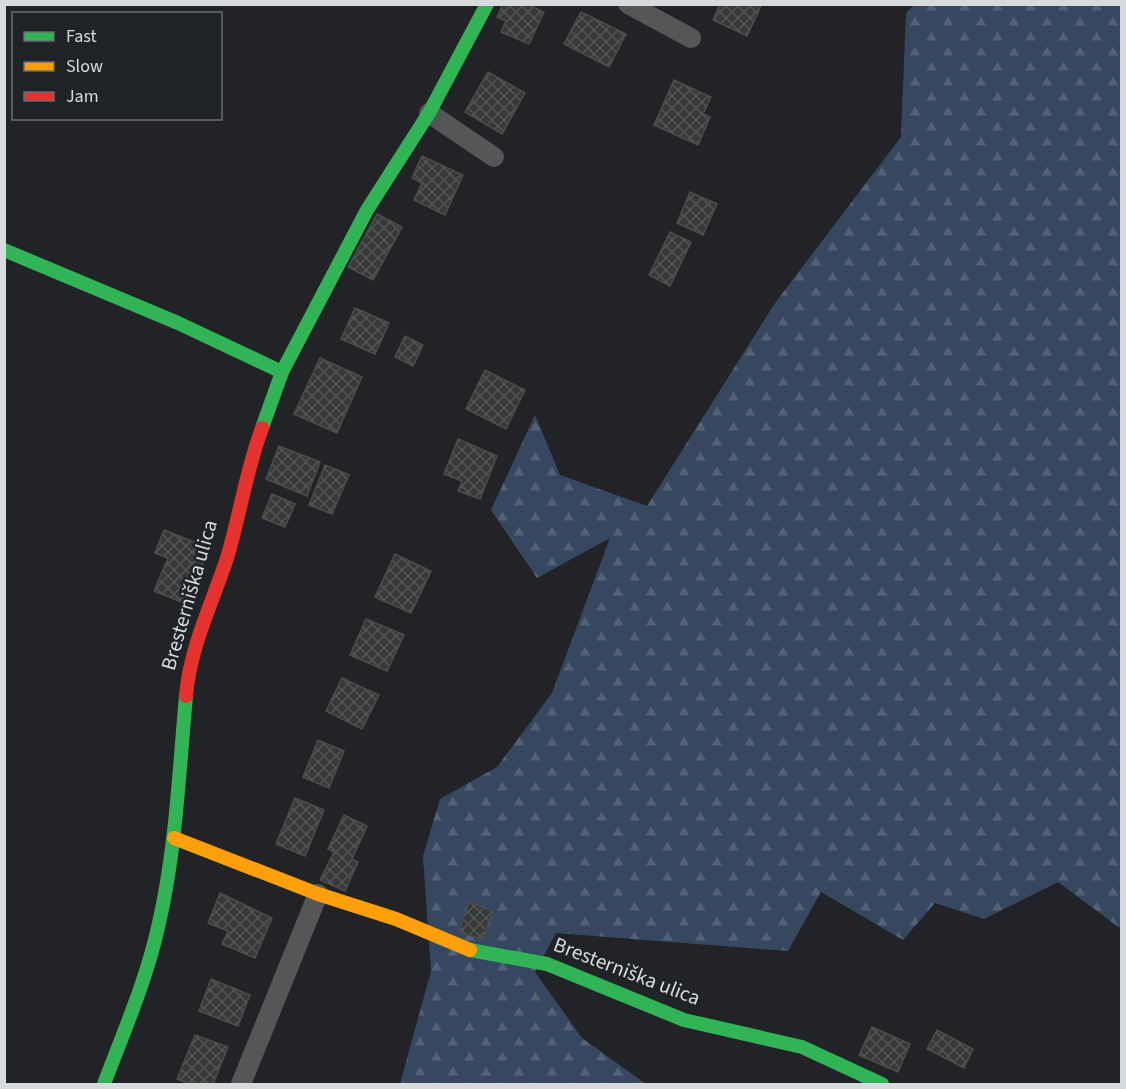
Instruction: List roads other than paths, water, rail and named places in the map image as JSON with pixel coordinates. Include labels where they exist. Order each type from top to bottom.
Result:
[{"type":"street","name":"Bresterniška ulica","points":[[104,1084],[138,995],[159,924],[174,838],[188,668],[227,557],[249,464],[282,372],[367,210],[429,113],[487,4]]},
{"type":"street","points":[[628,4],[691,38]]},
{"type":"street","points":[[429,113],[494,157]]},
{"type":"street","points":[[4,250],[178,323],[282,372]]},
{"type":"street","name":"Bresterniška ulica","points":[[174,838],[318,894],[396,919],[465,949],[547,964],[684,1020],[802,1047],[882,1084]]},
{"type":"street","points":[[241,1084],[318,894]]}]
